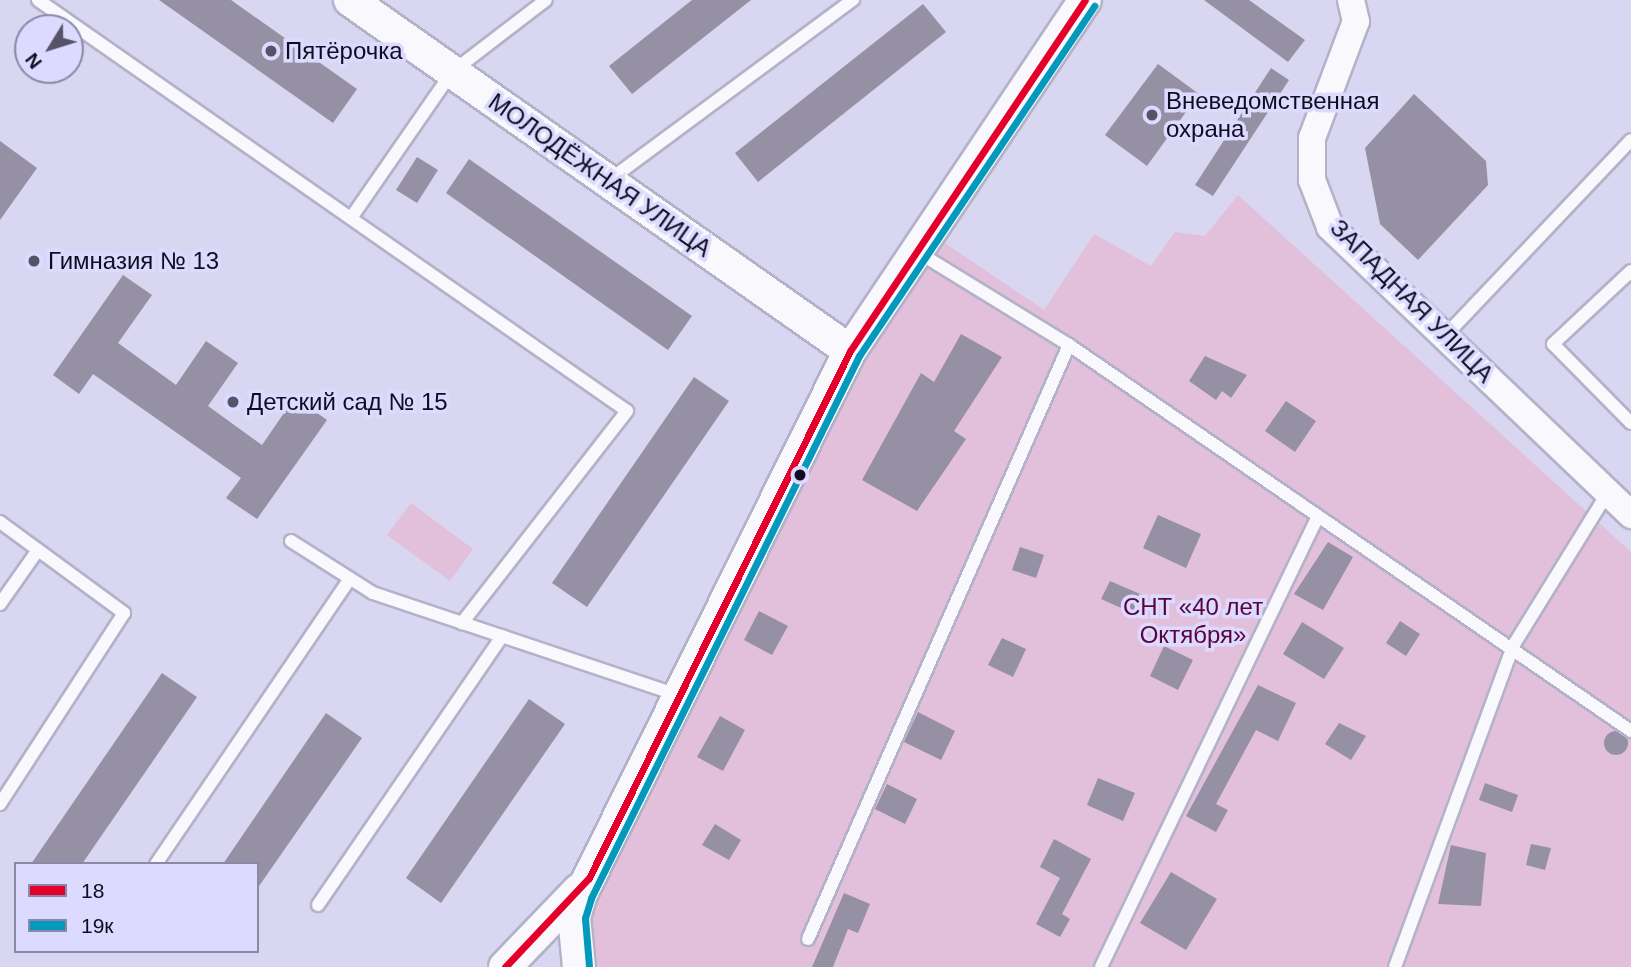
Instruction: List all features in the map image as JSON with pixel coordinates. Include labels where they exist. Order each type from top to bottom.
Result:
[{"type":"street","name":"МОЛОДЁЖНАЯ УЛИЦА","points":[[350,0],[850,351]]},
{"type":"street","points":[[579,967],[575,917],[589,878],[850,351],[1085,0]]},
{"type":"street","name":"ЗАПАДНАЯ УЛИЦА","points":[[1351,0],[1356,21],[1312,138],[1312,180],[1331,226],[1631,514]]},
{"type":"street","points":[[505,967],[589,878]]},
{"type":"lane","points":[[38,0],[627,411],[462,623]]},
{"type":"lane","points":[[351,218],[452,72],[546,0]]},
{"type":"lane","points":[[608,181],[853,0]]},
{"type":"lane","points":[[1445,336],[1631,140]]},
{"type":"lane","points":[[916,251],[1069,345],[1318,517],[1513,646],[1631,731]]},
{"type":"lane","points":[[1631,271],[1553,344],[1631,423]]},
{"type":"lane","points":[[808,939],[1069,345]]},
{"type":"lane","points":[[1395,967],[1513,646],[1608,492]]},
{"type":"lane","points":[[1101,967],[1318,517]]},
{"type":"lane","points":[[0,522],[124,613],[0,804]]},
{"type":"lane","points":[[291,541],[373,593],[678,695]]},
{"type":"lane","points":[[0,604],[38,550]]},
{"type":"lane","points":[[157,862],[350,579]]},
{"type":"lane","points":[[318,905],[502,636]]},
{"type":"green space","name":"СНТ «40 лет Октября»","points":[[1238,195],[1631,552],[1631,967],[593,967],[586,917],[863,357],[936,237],[1044,310],[1094,234],[1151,266],[1175,232],[1205,236]]},
{"type":"green space","points":[[411,503],[473,549],[450,581],[387,535]]},
{"type":"building","points":[[159,0],[231,0],[357,89],[333,123]]},
{"type":"building","points":[[692,0],[751,0],[632,94],[609,66]]},
{"type":"building","points":[[1204,0],[1249,0],[1305,40],[1288,62]]},
{"type":"building","points":[[923,4],[946,32],[758,182],[735,153]]},
{"type":"building","name":"Вневедомственная охрана","points":[[1158,64],[1199,94],[1147,166],[1105,135]]},
{"type":"building","points":[[1271,68],[1289,80],[1213,196],[1195,185]]},
{"type":"building","points":[[1414,94],[1486,161],[1488,185],[1418,260],[1380,224],[1365,148]]},
{"type":"building","points":[[0,141],[37,168],[0,220]]},
{"type":"building","points":[[417,157],[438,170],[417,203],[396,190]]},
{"type":"building","points":[[469,159],[692,316],[668,350],[446,193]]},
{"type":"building","points":[[123,275],[152,295],[118,343],[176,385],[206,341],[238,363],[208,406],[262,445],[295,397],[327,420],[257,519],[226,498],[241,478],[93,374],[79,394],[53,375]]},
{"type":"building","points":[[961,334],[1002,357],[954,431],[966,439],[917,511],[862,480],[921,373],[934,382]]},
{"type":"building","points":[[1205,356],[1247,375],[1231,398],[1222,391],[1216,400],[1189,381]]},
{"type":"building","points":[[694,377],[729,401],[587,607],[552,583]]},
{"type":"building","points":[[1286,401],[1316,421],[1295,452],[1265,431]]},
{"type":"building","points":[[1158,515],[1201,534],[1186,568],[1143,548]]},
{"type":"building","points":[[1328,542],[1353,557],[1323,610],[1294,594]]},
{"type":"building","points":[[1020,547],[1044,555],[1036,578],[1012,570]]},
{"type":"building","points":[[1110,581],[1147,597],[1139,616],[1101,599]]},
{"type":"building","points":[[759,611],[788,626],[772,655],[744,640]]},
{"type":"building","points":[[1400,621],[1420,634],[1406,656],[1386,643]]},
{"type":"building","points":[[1302,622],[1344,648],[1324,679],[1283,654]]},
{"type":"building","points":[[1002,638],[1026,649],[1013,677],[988,665]]},
{"type":"building","points":[[1164,646],[1193,660],[1178,690],[1150,676]]},
{"type":"building","points":[[162,673],[197,697],[83,862],[32,862]]},
{"type":"building","points":[[1258,685],[1296,703],[1278,741],[1256,730],[1216,804],[1228,810],[1216,832],[1186,816]]},
{"type":"building","points":[[529,699],[565,724],[441,903],[406,878]]},
{"type":"building","points":[[918,712],[955,731],[941,760],[904,742]]},
{"type":"building","points":[[326,713],[362,738],[259,886],[259,862],[224,862]]},
{"type":"building","points":[[720,716],[745,730],[723,771],[697,757]]},
{"type":"building","points":[[1339,723],[1366,736],[1351,760],[1325,744]]},
{"type":"building","points":[[1616,731],[1625,734],[1628,743],[1625,752],[1616,755],[1607,752],[1604,743],[1607,734]]},
{"type":"building","points":[[1098,778],[1135,793],[1123,821],[1087,805]]},
{"type":"building","points":[[1485,783],[1518,795],[1512,812],[1479,800]]},
{"type":"building","points":[[887,784],[917,799],[905,824],[875,809]]},
{"type":"building","points":[[715,824],[741,840],[729,860],[702,845]]},
{"type":"building","points":[[1054,839],[1091,859],[1062,914],[1070,919],[1060,937],[1036,924],[1060,878],[1040,867]]},
{"type":"building","points":[[1531,844],[1551,848],[1545,870],[1526,865]]},
{"type":"building","points":[[1451,845],[1486,853],[1481,906],[1438,904]]},
{"type":"building","points":[[1171,872],[1217,899],[1186,950],[1140,923]]},
{"type":"building","points":[[844,893],[870,904],[858,933],[848,929],[833,967],[812,967]]},
{"type":"transit line","name":"18","points":[[505,967],[589,878],[850,351],[1085,0]]},
{"type":"transit line","name":"19к","points":[[589,966],[585,918],[591,898],[859,356],[1094,6]]},
{"type":"place","name":"Пятёрочка","points":[[271,51]]},
{"type":"place","name":"Вневедомственная охрана","points":[[1152,115]]},
{"type":"place","name":"Гимназия № 13","points":[[34,261]]},
{"type":"place","name":"Детский сад № 15","points":[[233,402]]}]
